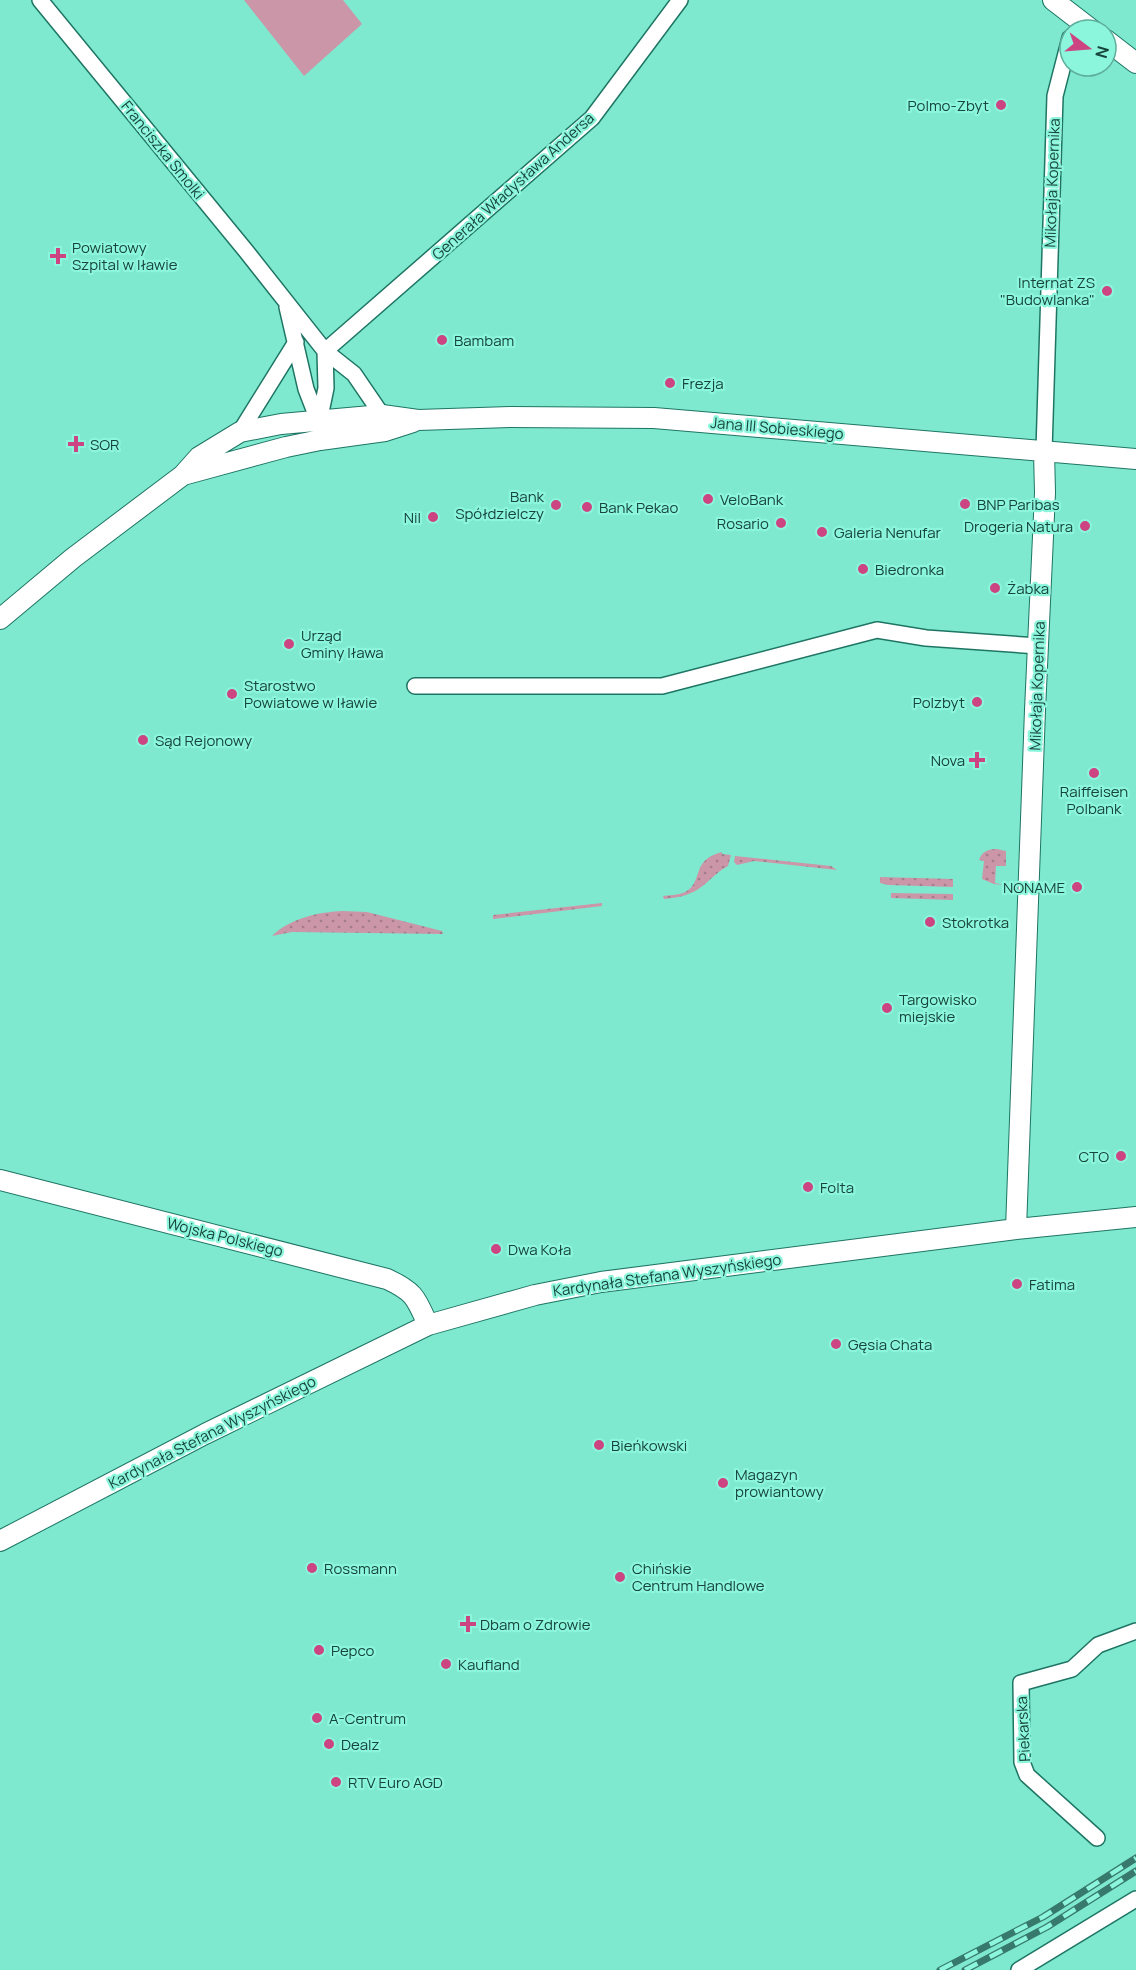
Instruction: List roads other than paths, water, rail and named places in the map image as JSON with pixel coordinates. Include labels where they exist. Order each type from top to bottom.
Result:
[{"type":"street","name":"Franciszka Smolki","points":[[40,0],[325,351],[354,374],[382,415]]},
{"type":"street","name":"Generała Władysława Andersa","points":[[325,351],[592,118],[680,0]]},
{"type":"street","points":[[1053,0],[1072,18]]},
{"type":"street","points":[[1118,49],[1136,63]]},
{"type":"street","name":"Mikołaja Kopernika","points":[[1016,1229],[1045,493],[1044,451],[1055,96],[1060,78]]},
{"type":"street","name":"Franciszka Smolki","points":[[285,301],[306,389],[318,420],[320,440]]},
{"type":"street","points":[[240,432],[296,342]]},
{"type":"street","name":"Franciszka Smolki","points":[[318,420],[326,388],[325,351]]},
{"type":"street","name":"Jana III Sobieskiego","points":[[318,420],[382,415],[418,420],[510,417],[654,418],[1136,459]]},
{"type":"street","points":[[0,619],[73,558],[183,475],[199,457],[240,432],[318,420]]},
{"type":"street","name":"Jana III Sobieskiego","points":[[320,440],[385,431],[418,420]]},
{"type":"street","points":[[183,475],[320,440]]},
{"type":"street","points":[[415,686],[662,686],[877,630],[926,638],[1038,646]]},
{"type":"street","name":"Wojska Polskiego","points":[[0,1180],[387,1279],[408,1289],[428,1325]]},
{"type":"street","name":"Kardynała Stefana Wyszyńskiego","points":[[0,1541],[205,1434],[428,1325],[535,1295],[601,1282],[1016,1229],[1136,1217]]},
{"type":"street","name":"Piekarska","points":[[1097,1838],[1027,1774],[1022,1762],[1021,1683],[1072,1669],[1098,1645],[1136,1631]]},
{"type":"street","points":[[1019,1970],[1136,1899]]},
{"type":"railway","points":[[940,1970],[1043,1917],[1136,1858]]},
{"type":"railway","points":[[965,1970],[1047,1927],[1136,1871]]},
{"type":"place","name":"Polmo-Zbyt","points":[[1001,105]]},
{"type":"place","name":"Powiatowy Szpital w Iławie","points":[[58,256]]},
{"type":"place","name":"Internat ZS \"Budowlanka\"","points":[[1107,291]]},
{"type":"place","name":"Bambam","points":[[442,340]]},
{"type":"place","name":"Frezja","points":[[670,383]]},
{"type":"place","name":"SOR","points":[[76,444]]},
{"type":"place","name":"VeloBank","points":[[708,499]]},
{"type":"place","name":"BNP Paribas","points":[[965,504]]},
{"type":"place","name":"Bank Spółdzielczy","points":[[556,505]]},
{"type":"place","name":"Bank Pekao","points":[[587,507]]},
{"type":"place","name":"Nil","points":[[433,517]]},
{"type":"place","name":"Rosario","points":[[781,523]]},
{"type":"place","name":"Drogeria Natura","points":[[1085,526]]},
{"type":"place","name":"Galeria Nenufar","points":[[822,532]]},
{"type":"place","name":"Biedronka","points":[[863,569]]},
{"type":"place","name":"Żabka","points":[[995,588]]},
{"type":"place","name":"Urząd Gminy Iława","points":[[289,644]]},
{"type":"place","name":"Starostwo Powiatowe w Iławie","points":[[232,694]]},
{"type":"place","name":"Polzbyt","points":[[977,702]]},
{"type":"place","name":"Sąd Rejonowy","points":[[143,740]]},
{"type":"place","name":"Nova","points":[[977,760]]},
{"type":"place","name":"Raiffeisen Polbank","points":[[1094,773]]},
{"type":"place","name":"NONAME","points":[[1077,887]]},
{"type":"place","name":"Stokrotka","points":[[930,922]]},
{"type":"place","name":"Targowisko miejskie","points":[[887,1008]]},
{"type":"place","name":"CTO","points":[[1121,1156]]},
{"type":"place","name":"Folta","points":[[808,1187]]},
{"type":"place","name":"Dwa Koła","points":[[496,1249]]},
{"type":"place","name":"Fatima","points":[[1017,1284]]},
{"type":"place","name":"Gęsia Chata","points":[[836,1344]]},
{"type":"place","name":"Bieńkowski","points":[[599,1445]]},
{"type":"place","name":"Magazyn prowiantowy","points":[[723,1483]]},
{"type":"place","name":"Rossmann","points":[[312,1568]]},
{"type":"place","name":"Chińskie Centrum Handlowe","points":[[620,1577]]},
{"type":"place","name":"Dbam o Zdrowie","points":[[468,1624]]},
{"type":"place","name":"Pepco","points":[[319,1650]]},
{"type":"place","name":"Kaufland","points":[[446,1664]]},
{"type":"place","name":"A-Centrum","points":[[317,1718]]},
{"type":"place","name":"Dealz","points":[[329,1744]]},
{"type":"place","name":"RTV Euro AGD","points":[[336,1782]]}]
